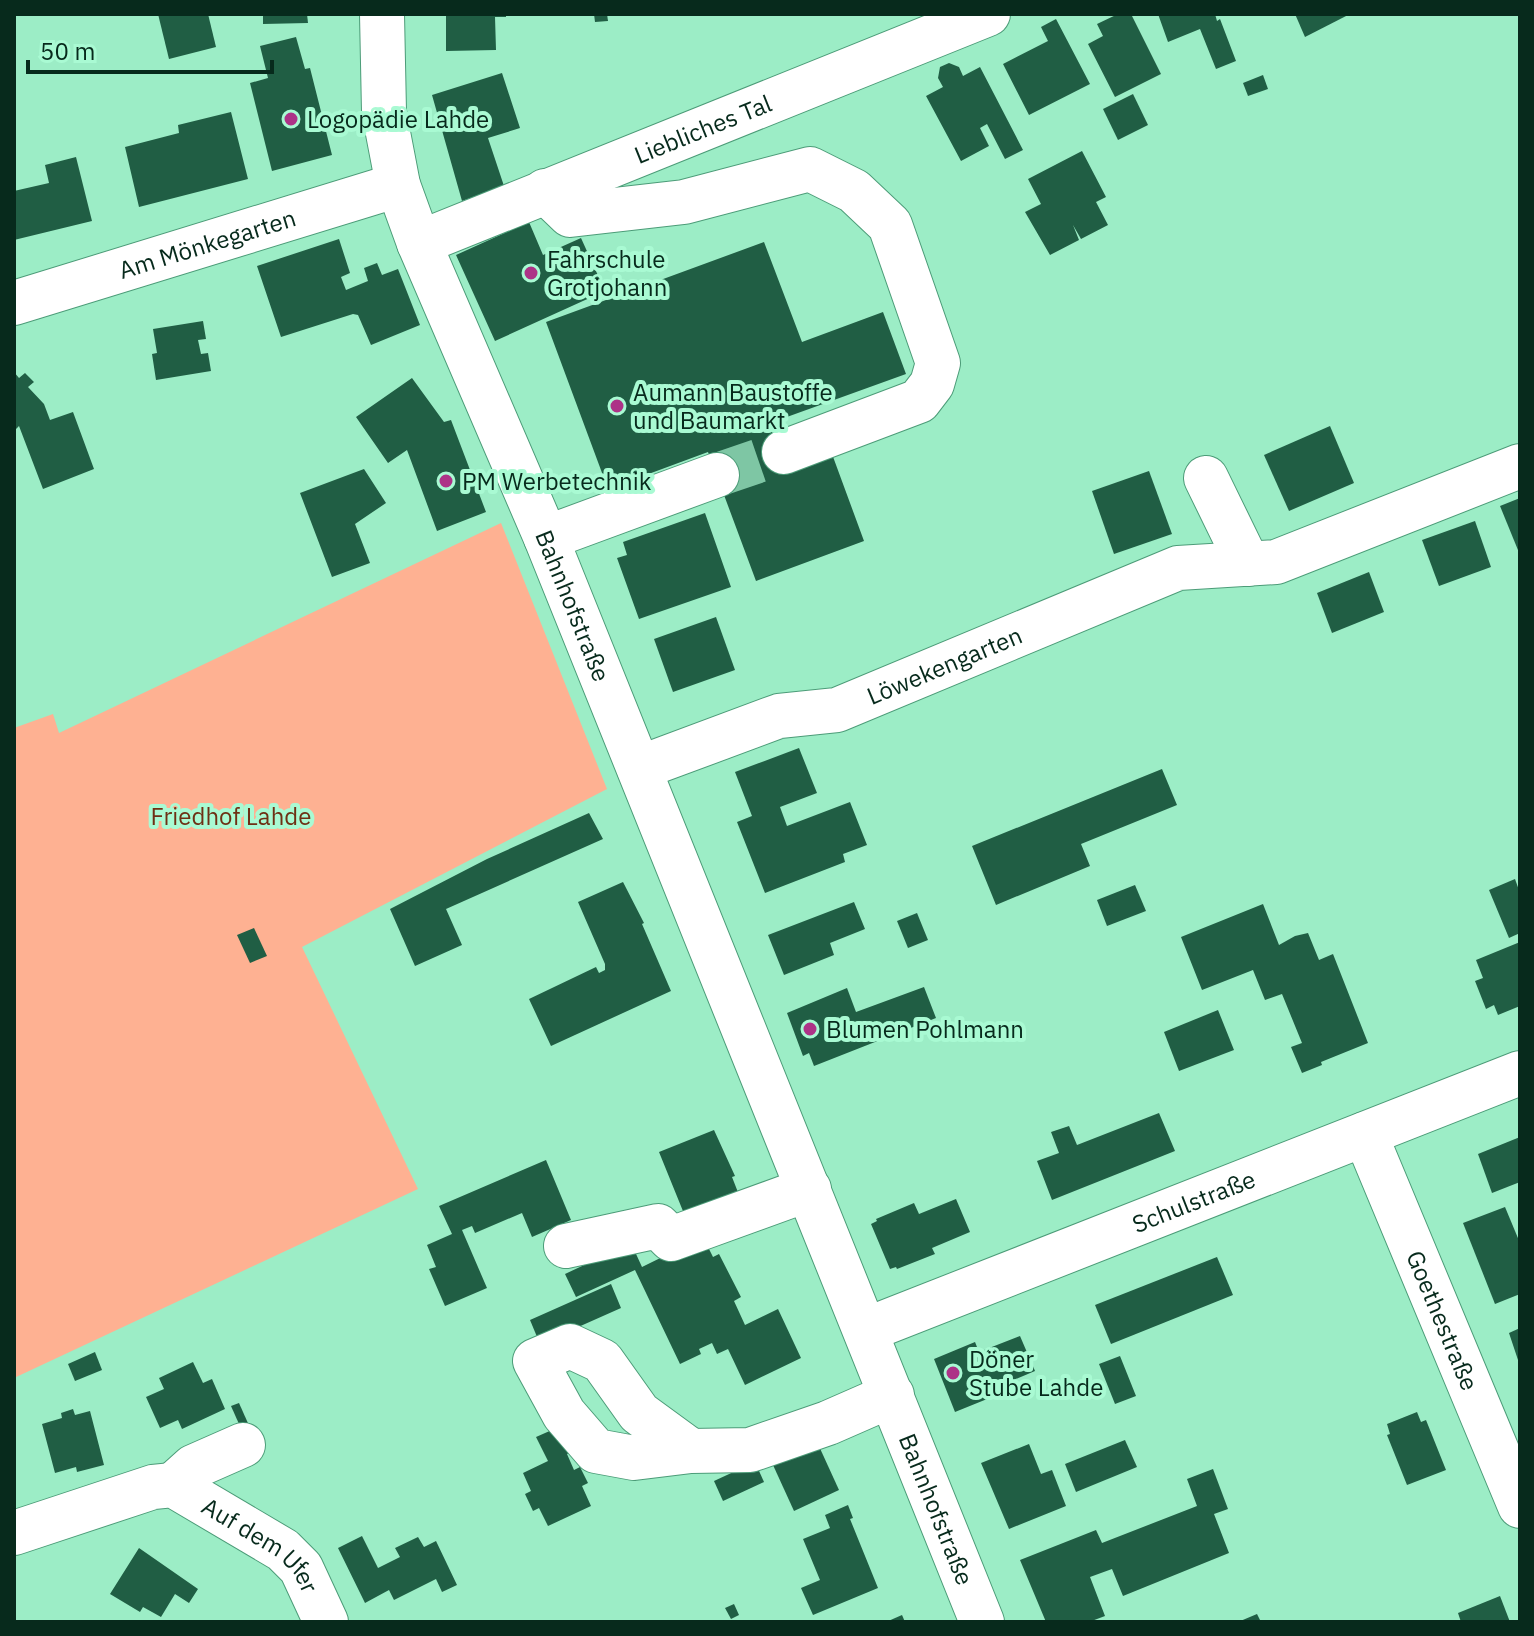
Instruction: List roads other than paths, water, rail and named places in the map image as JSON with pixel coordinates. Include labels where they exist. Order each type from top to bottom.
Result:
[{"type":"street","name":"Bahnhofstraße","points":[[382,14],[384,112],[398,185],[419,243],[546,538],[982,1622]]},
{"type":"street","name":"Liebliches Tal","points":[[419,243],[988,14]]},
{"type":"street","points":[[545,191],[570,215],[684,202],[810,169],[854,191],[890,225],[938,363],[932,384],[919,401],[784,452]]},
{"type":"street","name":"Am Mönkegarten","points":[[14,303],[398,185]]},
{"type":"street","name":"Löwekengarten","points":[[639,768],[779,716],[837,710],[1178,568],[1276,562],[1520,466]]},
{"type":"street","points":[[546,538],[717,475]]},
{"type":"street","points":[[1206,478],[1248,564]]},
{"type":"street","name":"Schulstraße","points":[[866,1330],[1520,1073]]},
{"type":"street","name":"Goethestraße","points":[[1365,1134],[1520,1506]]},
{"type":"street","points":[[566,1246],[658,1226],[671,1239],[809,1189]]},
{"type":"street","points":[[691,1451],[750,1450],[828,1423],[892,1395]]},
{"type":"street","name":"Auf dem Ufer","points":[[14,1533],[153,1487],[173,1485],[193,1467],[243,1445]]},
{"type":"street","name":"Auf dem Ufer","points":[[173,1485],[283,1550],[301,1568],[326,1622]]},
{"type":"tunnel","points":[[717,475],[784,452]]},
{"type":"place","name":"Logopädie Lahde","points":[[291,119]]},
{"type":"place","name":"Fahrschule Grotjohann","points":[[531,273]]},
{"type":"place","name":"Aumann Baustoffe und Baumarkt","points":[[617,406]]},
{"type":"place","name":"PM Werbetechnik","points":[[446,481]]},
{"type":"place","name":"Blumen Pohlmann","points":[[810,1029]]},
{"type":"place","name":"Döner Stube Lahde","points":[[953,1373]]},
{"type":"park label","name":"Friedhof Lahde","points":[[231,816]]}]
